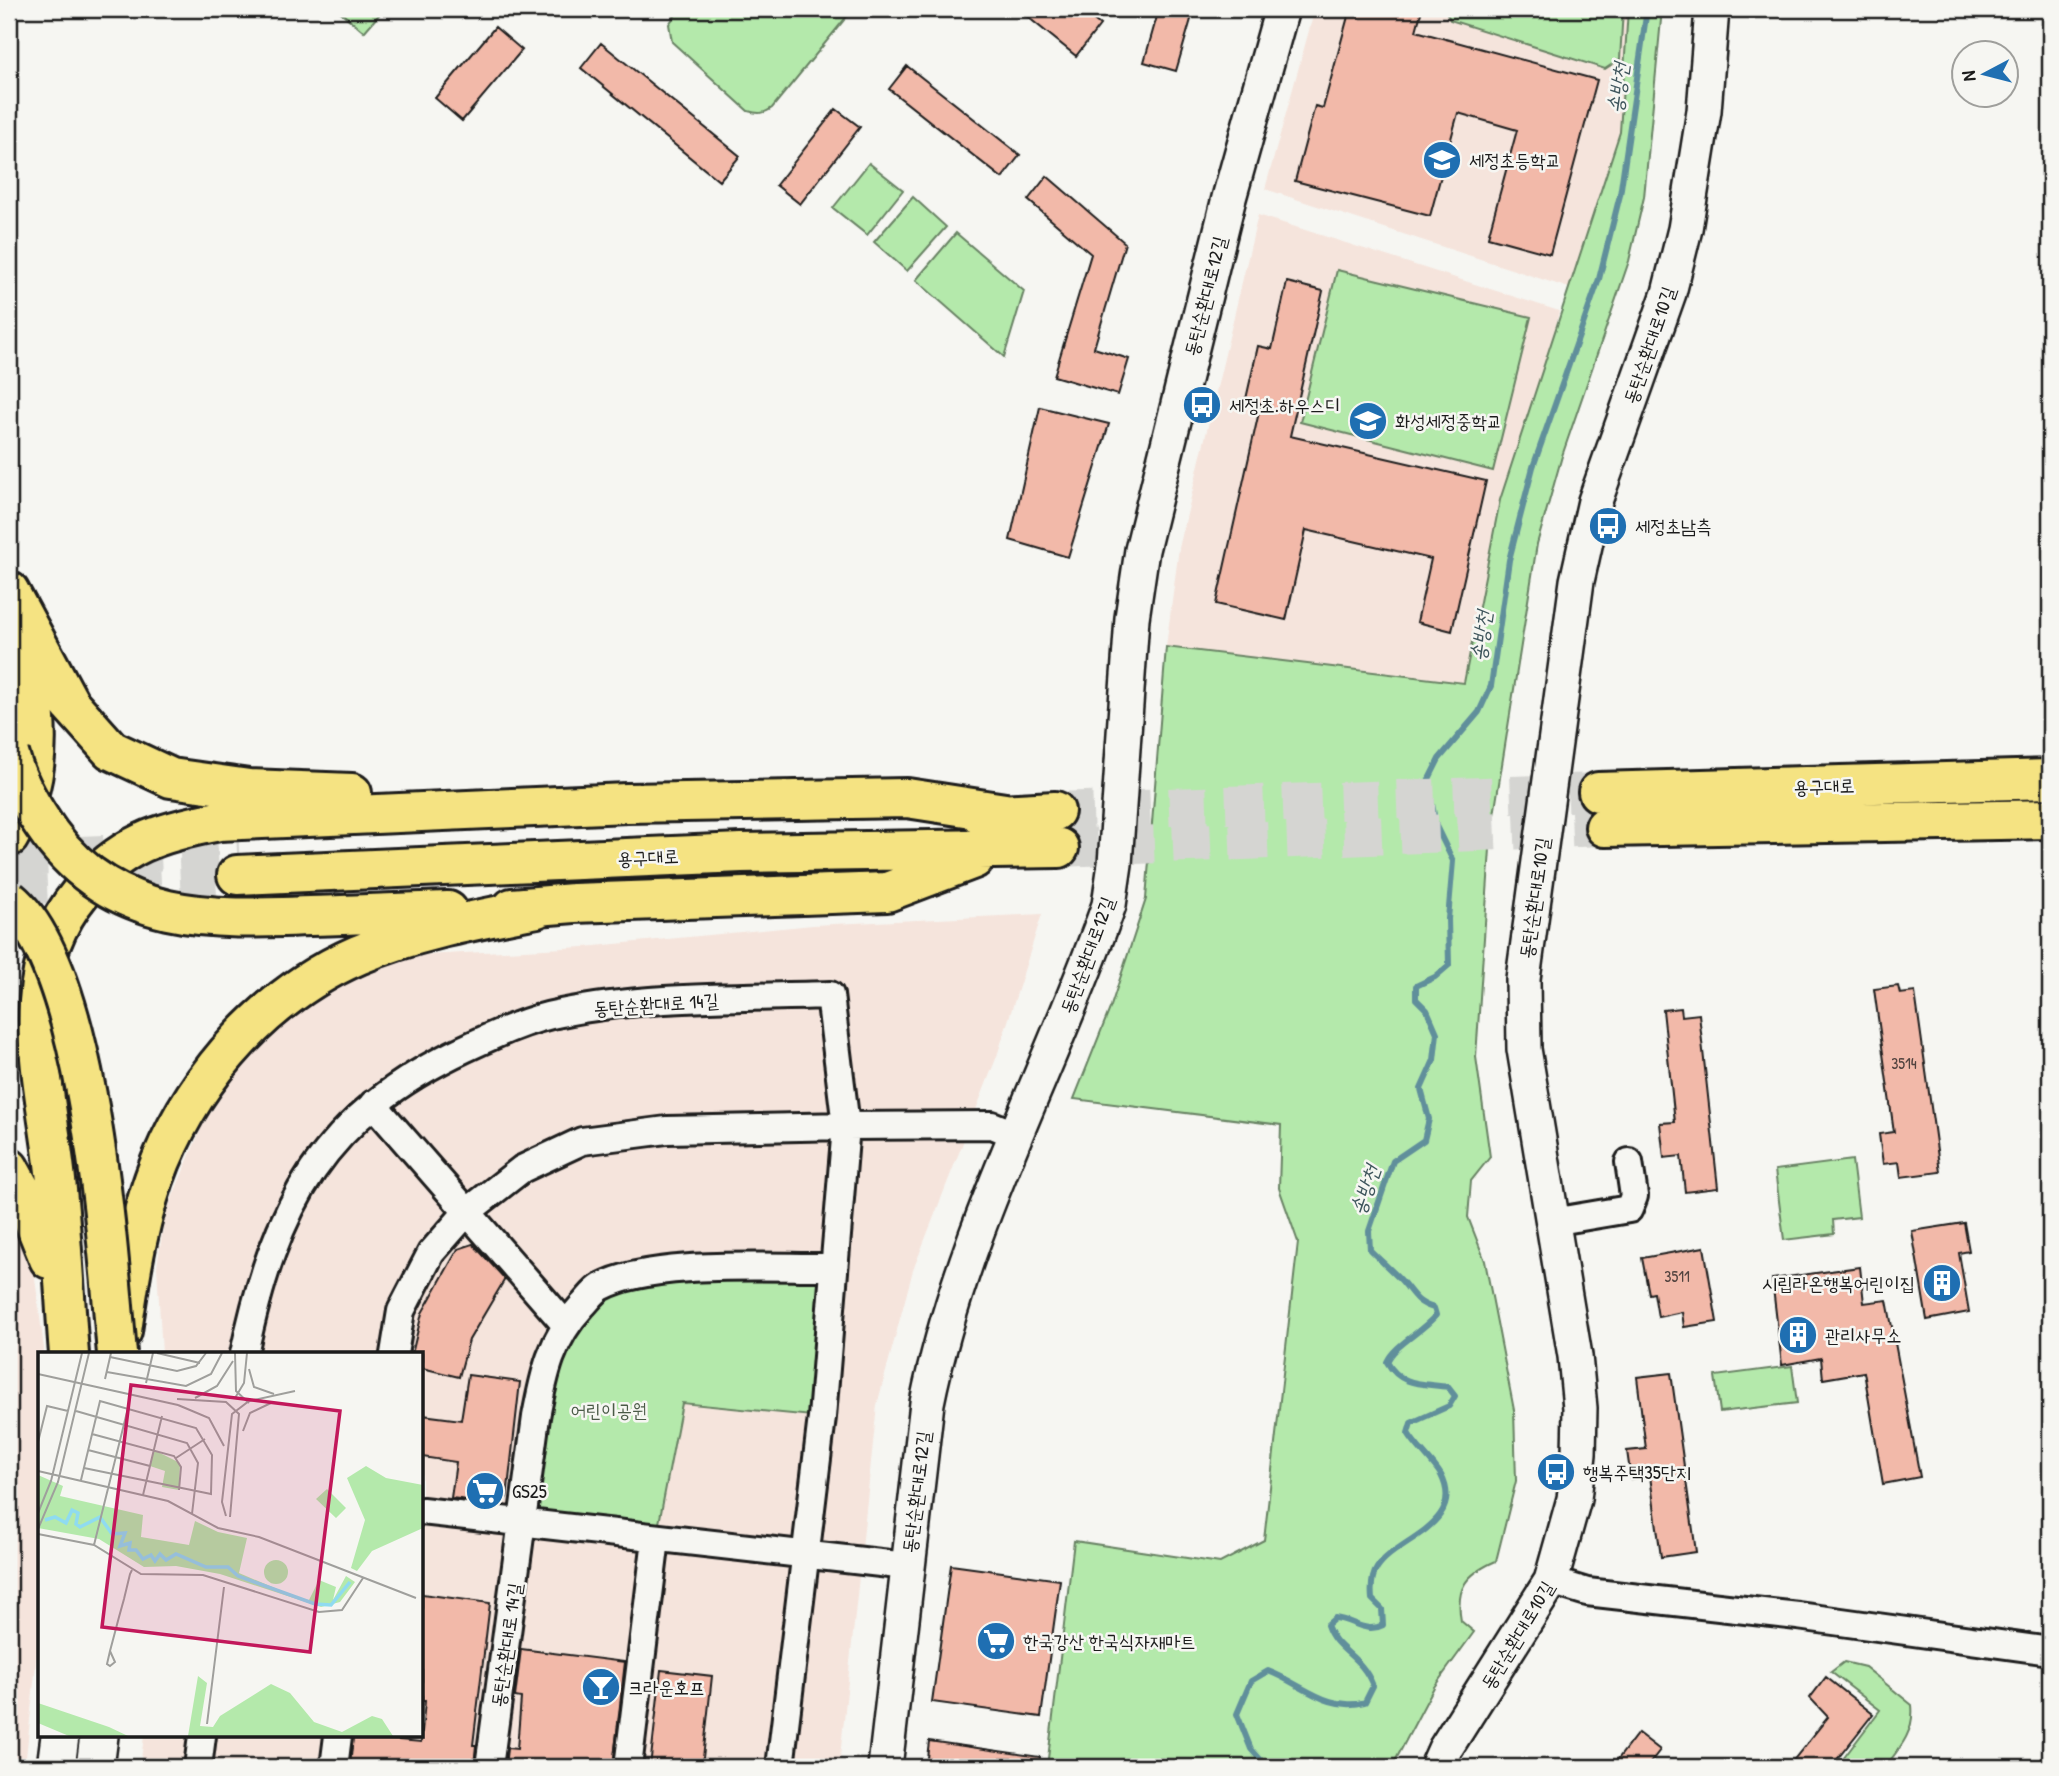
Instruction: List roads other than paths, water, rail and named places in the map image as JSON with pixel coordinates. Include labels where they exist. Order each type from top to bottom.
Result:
[{"type":"highway","points":[[9,591],[70,704],[111,750],[171,778],[249,789],[627,803]]},
{"type":"highway","points":[[9,624],[19,646],[31,695],[36,755],[27,799],[9,837]]},
{"type":"highway","points":[[9,754],[15,775],[32,809],[70,861],[101,885],[140,904],[185,915],[342,915],[537,908]]},
{"type":"highway","name":"용구대로","points":[[2050,779],[1602,810],[2050,819]]},
{"type":"highway","points":[[68,1352],[38,1004],[43,962],[52,935],[66,910],[96,874],[129,847],[172,830],[219,821],[627,803],[907,798],[1002,831]]},
{"type":"highway","name":"용구대로","points":[[238,862],[1057,829]]},
{"type":"highway","points":[[118,1352],[136,1246],[160,1164],[198,1091],[250,1027],[303,984],[357,956],[425,931],[537,908],[574,903],[887,892],[1002,831]]},
{"type":"highway","points":[[9,900],[20,909],[51,961],[72,1020],[105,1229],[118,1352]]},
{"type":"highway","points":[[9,1168],[46,1247],[68,1352]]},
{"type":"main road","points":[[56,1767],[60,1738]]},
{"type":"main road","points":[[95,1767],[99,1738]]},
{"type":"street","name":"동탄순환대로12길","points":[[885,1767],[927,1403],[937,1350],[1017,1135],[1109,905],[1115,864],[1132,618],[1142,550],[1229,198],[1282,9]]},
{"type":"street","name":"동탄순환대로10길","points":[[1437,1767],[1445,1749],[1551,1581],[1574,1499],[1580,1431],[1575,1356],[1524,1049],[1523,979],[1577,581],[1595,501],[1669,293],[1685,229],[1702,123],[1712,9]]},
{"type":"street","name":"동탄순환대로 14길","points":[[244,1352],[267,1261],[297,1191],[330,1144],[373,1104],[430,1065],[502,1031],[559,1013],[660,1002],[830,995],[845,1126],[822,1417],[780,1767]]},
{"type":"street","points":[[373,1104],[565,1324]]},
{"type":"street","points":[[394,1352],[401,1311],[431,1253],[467,1212],[522,1169],[582,1141],[667,1130],[845,1126],[992,1125],[1017,1135]]},
{"type":"street","points":[[1552,1222],[1629,1209],[1634,1196],[1629,1162]]},
{"type":"street","name":"동탄순환대로 14길","points":[[489,1767],[546,1363],[565,1324],[600,1288],[635,1275],[676,1270],[834,1268]]},
{"type":"street","points":[[424,1511],[907,1566]]},
{"type":"street","points":[[628,1767],[656,1539]]},
{"type":"street","points":[[1551,1581],[1587,1592],[1798,1616],[2050,1651]]},
{"type":"street","points":[[198,1767],[202,1738]]},
{"type":"street","points":[[334,1767],[338,1738]]},
{"type":"waterway","name":"송방천","points":[[1267,1767],[1251,1749],[1237,1714],[1251,1681],[1268,1671],[1327,1700],[1352,1704],[1365,1702],[1373,1686],[1368,1675],[1336,1641],[1327,1625],[1335,1618],[1371,1628],[1383,1625],[1382,1609],[1372,1599],[1375,1571],[1386,1558],[1437,1519],[1444,1507],[1446,1492],[1441,1475],[1408,1433],[1411,1423],[1449,1406],[1455,1396],[1448,1387],[1406,1380],[1387,1362],[1396,1350],[1436,1315],[1434,1308],[1418,1300],[1370,1250],[1369,1231],[1393,1161],[1424,1140],[1429,1119],[1421,1089],[1434,1060],[1437,1033],[1427,1010],[1416,999],[1416,986],[1435,977],[1449,965],[1448,919],[1453,861],[1436,826],[1428,781],[1439,759],[1479,712],[1491,686],[1509,560],[1533,467],[1599,279],[1620,195],[1647,9]]},
{"type":"tunnel","points":[[1055,811],[1598,792]]},
{"type":"tunnel","points":[[1059,848],[1605,827]]},
{"type":"tunnel","points":[[9,858],[239,848]]},
{"type":"tunnel","points":[[9,886],[216,876]]},
{"type":"place","name":"세정초등학교","points":[[1442,160]]},
{"type":"place","name":"세정초.하우스디","points":[[1202,405]]},
{"type":"place","name":"화성세정중학교","points":[[1368,421]]},
{"type":"place","name":"세정초남측","points":[[1608,526]]},
{"type":"place","name":"시립라온행복어린이집","points":[[1942,1283]]},
{"type":"place","name":"관리사무소","points":[[1798,1335]]},
{"type":"place","name":"행복주택35단지","points":[[1556,1472]]},
{"type":"place","name":"GS25","points":[[485,1491]]},
{"type":"place","name":"한국강산 한국식자재마트","points":[[996,1641]]},
{"type":"place","name":"크라운호프","points":[[601,1687]]},
{"type":"park label","name":"어린이공원","points":[[609,1410]]}]
